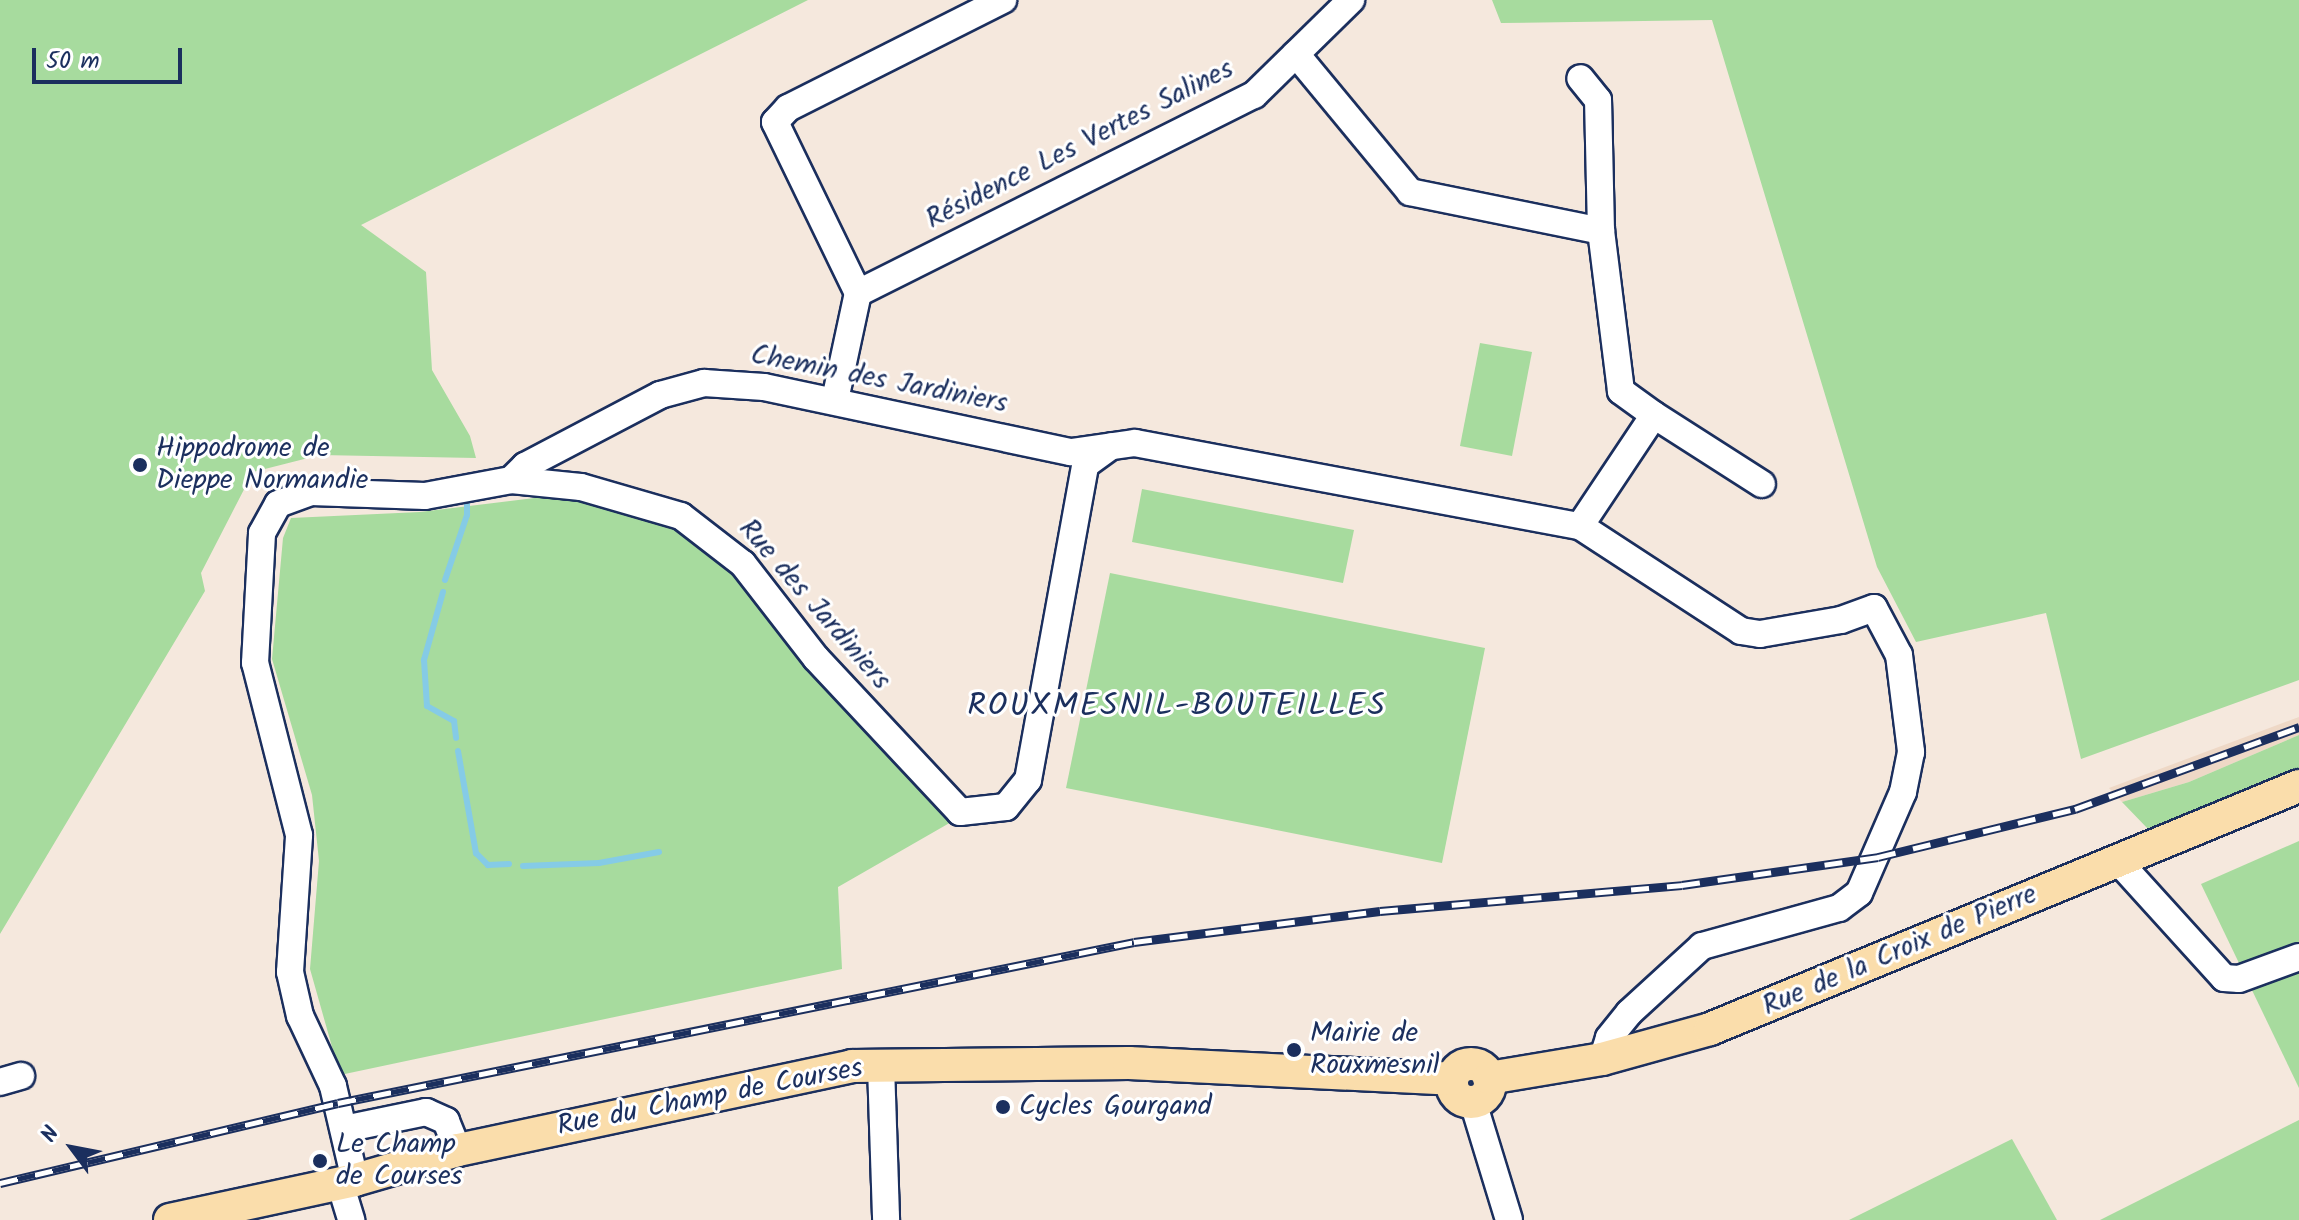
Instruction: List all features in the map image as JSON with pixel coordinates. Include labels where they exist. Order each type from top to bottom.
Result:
[{"type":"main road","name":"Rue de la Croix de Pierre","points":[[1471,1087],[1672,1042],[1762,1010],[2299,786]]},
{"type":"main road","name":"Rue du Champ de Courses","points":[[170,1220],[347,1181],[458,1150],[852,1066],[1129,1063],[1471,1087]]},
{"type":"street","points":[[835,400],[858,293],[775,122],[788,108],[1003,0]]},
{"type":"street","name":"Résidence Les Vertes Salines","points":[[858,293],[1254,95],[1351,0]]},
{"type":"street","points":[[1296,54],[1410,192],[1601,231]]},
{"type":"street","points":[[1580,78],[1598,100],[1601,231],[1621,391],[1762,484]]},
{"type":"street","name":"Chemin des Jardiniers","points":[[511,480],[525,466],[660,395],[704,383],[764,387],[835,400],[1071,452],[1135,443],[1580,526]]},
{"type":"street","points":[[1602,1059],[1609,1038],[1629,1013],[1702,946],[1839,908],[1866,882],[1903,792],[1911,752],[1899,655],[1874,608],[1760,634],[1741,631],[1580,526],[1654,415]]},
{"type":"street","name":"Rue des Jardiniers","points":[[351,1220],[344,1129],[333,1086],[293,998],[290,972],[299,835],[255,663],[262,533],[278,504],[311,492],[425,496],[511,480],[581,487],[644,502],[707,532],[743,564],[816,658],[960,812],[1006,807],[1028,780],[1085,465],[1114,444]]},
{"type":"street","points":[[2117,860],[2224,978],[2239,979],[2299,957]]},
{"type":"street","points":[[881,1066],[886,1220]]},
{"type":"street","points":[[1471,1087],[1509,1220]]},
{"type":"street","points":[[344,1129],[426,1112],[446,1121],[458,1150]]},
{"type":"shaded area","points":[[2299,717],[2299,735],[2189,782],[2122,802],[2109,788]]},
{"type":"green space","name":"Hippodrome de Dieppe Normandie","points":[[0,0],[808,0],[361,225],[426,272],[432,370],[470,436],[476,458],[320,455],[253,472],[201,573],[205,591],[0,934]]},
{"type":"green space","points":[[1492,0],[2299,0],[2299,680],[2081,759],[2046,613],[1916,642],[1877,567],[1712,20],[1501,23]]},
{"type":"green space","points":[[1480,343],[1532,352],[1512,456],[1460,446]]},
{"type":"green space","points":[[1142,489],[1354,530],[1343,583],[1132,542]]},
{"type":"green space","points":[[575,493],[671,519],[726,552],[953,821],[838,887],[842,969],[340,1075],[310,969],[319,861],[312,795],[272,659],[283,538],[291,518],[420,512]]},
{"type":"green space","points":[[1110,573],[1485,648],[1442,863],[1066,788]]},
{"type":"green space","points":[[2299,735],[2299,770],[2149,830],[2122,802],[2189,782]]},
{"type":"green space","points":[[2299,841],[2299,1088],[2201,884]]},
{"type":"green space","points":[[2299,1120],[2299,1220],[2100,1220]]},
{"type":"green space","points":[[2012,1139],[2057,1220],[1849,1220]]},
{"type":"waterway","points":[[445,580],[467,515],[467,500]]},
{"type":"waterway","points":[[443,592],[424,660],[427,706],[454,721],[456,738]]},
{"type":"waterway","points":[[458,751],[476,853],[488,865],[509,864]]},
{"type":"waterway","points":[[523,866],[599,863],[659,852]]},
{"type":"railway","points":[[0,1183],[338,1103],[1134,942],[1380,911],[1682,885],[1878,857],[2075,809],[2299,727]]},
{"type":"place","name":"Hippodrome de Dieppe Normandie","points":[[140,465]]},
{"type":"place","name":"Mairie de Rouxmesnil","points":[[1294,1050]]},
{"type":"place","name":"Cycles Gourgand","points":[[1003,1107]]},
{"type":"place","name":"Le Champ de Courses","points":[[320,1161]]},
{"type":"district","name":"ROUXMESNIL-BOUTEILLES","points":[[1177,707]]}]
